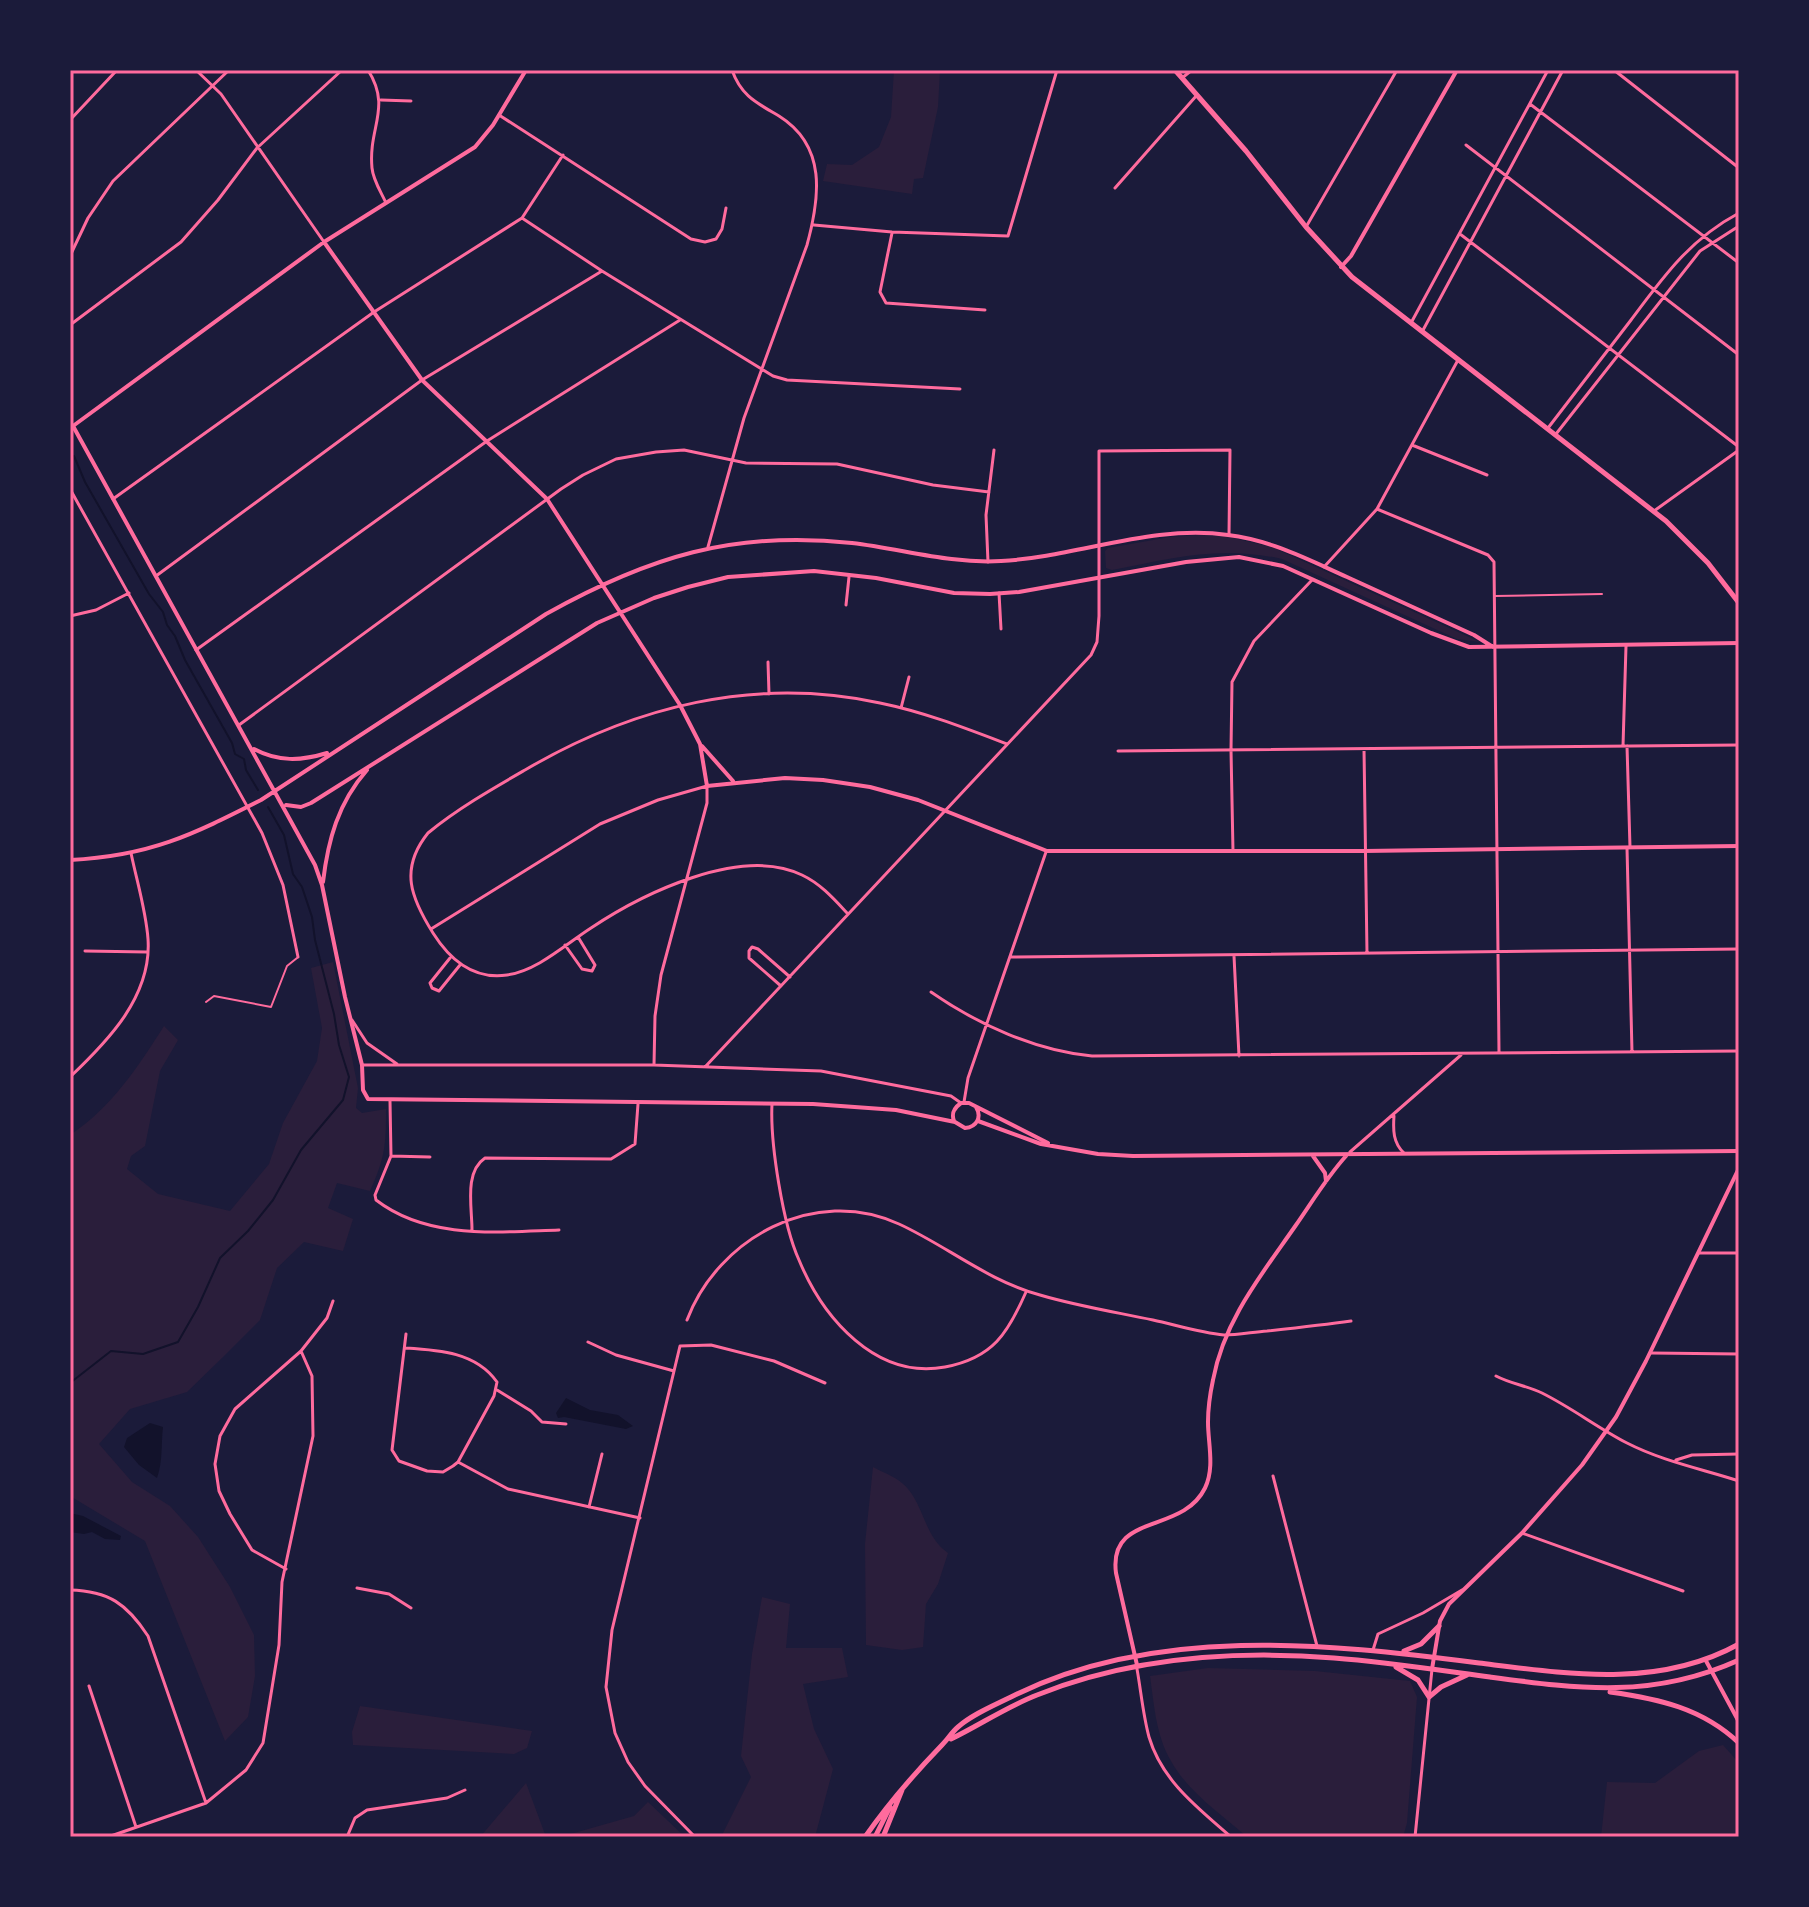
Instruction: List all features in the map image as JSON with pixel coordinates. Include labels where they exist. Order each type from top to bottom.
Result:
[{"type":"main road","points":[[1175,70],[1341,267],[1654,511],[1690,543],[1739,603]]},
{"type":"main road","points":[[1397,1652],[1421,1644],[1439,1626]]},
{"type":"main road","points":[[865,1837],[896,1795],[959,1726],[1026,1690],[1089,1665],[1135,1655],[1218,1648],[1317,1646],[1397,1652],[1599,1676],[1649,1673],[1705,1659],[1739,1644]]},
{"type":"main road","points":[[946,1741],[993,1714],[1092,1675],[1175,1660],[1271,1657],[1336,1658],[1649,1697],[1679,1705],[1715,1724],[1739,1743]]},
{"type":"main road","points":[[1581,1688],[1651,1687],[1711,1673],[1739,1660]]},
{"type":"main road","points":[[1392,1665],[1418,1680],[1429,1697],[1460,1677],[1472,1674]]},
{"type":"main road","points":[[883,1837],[902,1789]]},
{"type":"main road","points":[[875,1837],[896,1795]]},
{"type":"street","points":[[70,120],[117,70]]},
{"type":"street","points":[[196,70],[213,85],[422,380],[547,499],[680,705],[700,744],[734,781]]},
{"type":"street","points":[[70,256],[88,218],[113,181],[229,70]]},
{"type":"street","points":[[70,325],[181,242],[257,148],[342,70]]},
{"type":"street","points":[[368,70],[381,100],[371,162],[374,179],[386,203]]},
{"type":"street","points":[[526,70],[475,147],[324,242],[72,423],[275,789],[322,885],[362,1065],[363,1090],[368,1099],[866,1106],[955,1122],[965,1128],[978,1121],[976,1107]]},
{"type":"street","points":[[708,547],[731,459],[812,225],[816,173],[809,145],[789,123],[748,98],[732,70]]},
{"type":"street","points":[[812,225],[892,232],[1008,236],[1057,70]]},
{"type":"street","points":[[1182,78],[1192,70]]},
{"type":"street","points":[[1306,227],[1397,70]]},
{"type":"street","points":[[1341,267],[1351,256],[1457,70]]},
{"type":"street","points":[[1411,323],[1548,70]]},
{"type":"street","points":[[1422,332],[1563,70]]},
{"type":"street","points":[[1614,70],[1739,168]]},
{"type":"street","points":[[1115,188],[1198,95]]},
{"type":"street","points":[[381,100],[411,101]]},
{"type":"street","points":[[1530,104],[1739,263]]},
{"type":"street","points":[[499,115],[698,242],[712,241],[719,236],[726,208]]},
{"type":"street","points":[[1466,145],[1739,355]]},
{"type":"street","points":[[113,499],[374,312],[522,218],[563,155]]},
{"type":"street","points":[[1548,428],[1654,289],[1703,235],[1739,213]]},
{"type":"street","points":[[522,218],[680,320],[779,379],[960,389]]},
{"type":"street","points":[[1556,434],[1700,251],[1739,226]]},
{"type":"street","points":[[892,232],[880,290],[884,302],[985,310]]},
{"type":"street","points":[[1460,234],[1739,449],[1654,511]]},
{"type":"street","points":[[156,576],[422,380],[602,271]]},
{"type":"street","points":[[196,650],[487,441],[680,320]]},
{"type":"street","points":[[1324,567],[1377,509],[1458,360]]},
{"type":"street","points":[[1412,445],[1487,475]]},
{"type":"street","points":[[239,726],[547,499],[583,475],[630,455],[684,450],[746,463],[837,464],[941,487],[989,492]]},
{"type":"street","points":[[988,562],[986,515],[994,450]]},
{"type":"street","points":[[705,1067],[1091,655],[1098,633],[1099,451],[1230,450],[1229,535]]},
{"type":"street","points":[[70,489],[130,592],[269,848],[283,885],[298,957]]},
{"type":"street","points":[[1377,509],[1488,555],[1494,564],[1499,1054]]},
{"type":"street","points":[[70,860],[131,853],[187,837],[248,806],[546,614],[658,562],[708,547],[772,540],[810,540],[872,546],[959,561],[988,562],[1170,534],[1229,535],[1268,543],[1474,635],[1494,648]]},
{"type":"street","points":[[283,804],[305,806],[569,639],[620,612],[688,587],[728,577],[771,572],[849,573],[938,591],[999,593],[1228,557],[1267,561],[1455,643],[1476,648],[1739,643]]},
{"type":"street","points":[[846,605],[849,573]]},
{"type":"street","points":[[1233,851],[1231,687],[1254,641],[1313,579]]},
{"type":"street","points":[[70,616],[103,607],[130,592]]},
{"type":"street","points":[[999,593],[1001,629]]},
{"type":"street","points":[[1626,645],[1625,746],[1632,1052]]},
{"type":"street","points":[[768,662],[769,694]]},
{"type":"street","points":[[901,708],[909,677]]},
{"type":"street","points":[[848,914],[817,883],[787,869],[732,869],[686,880],[632,903],[525,970],[509,975],[486,975],[450,958],[415,902],[411,878],[416,853],[428,833],[515,776],[571,744],[614,725],[680,705],[769,694],[838,696],[948,721],[1007,744]]},
{"type":"street","points":[[654,1065],[658,993],[707,803],[700,744]]},
{"type":"street","points":[[1118,751],[1739,745]]},
{"type":"street","points":[[251,748],[268,756],[293,760],[333,752]]},
{"type":"street","points":[[1364,749],[1367,953]]},
{"type":"street","points":[[322,885],[329,841],[338,815],[354,786],[372,764]]},
{"type":"street","points":[[431,929],[600,824],[658,800],[734,781],[785,778],[843,782],[894,793],[1047,851],[1739,846]]},
{"type":"street","points":[[955,1122],[954,1110],[962,1102],[1047,851]]},
{"type":"street","points":[[70,1077],[128,1013],[141,984],[148,941],[131,853]]},
{"type":"street","points":[[565,945],[582,969],[592,971],[595,965],[577,937]]},
{"type":"street","points":[[781,986],[749,958],[752,947],[790,977]]},
{"type":"street","points":[[1011,957],[1739,949]]},
{"type":"street","points":[[85,951],[147,952]]},
{"type":"street","points":[[1234,955],[1239,1056]]},
{"type":"street","points":[[450,958],[430,983],[432,988],[439,991],[460,965]]},
{"type":"street","points":[[931,992],[987,1024],[1045,1047],[1085,1056],[1739,1051]]},
{"type":"street","points":[[349,1011],[362,1038],[380,1054],[400,1065]]},
{"type":"street","points":[[1231,1837],[1186,1797],[1162,1766],[1145,1722],[1137,1665],[1116,1573],[1116,1556],[1122,1543],[1134,1531],[1184,1513],[1195,1504],[1204,1489],[1211,1461],[1209,1399],[1226,1335],[1245,1298],[1346,1156],[1461,1055]]},
{"type":"street","points":[[362,1065],[654,1065],[838,1073],[951,1096],[1058,1147]]},
{"type":"street","points":[[390,1101],[391,1156],[375,1195],[376,1200],[433,1228],[559,1230]]},
{"type":"street","points":[[472,1230],[472,1179],[478,1162],[485,1158],[618,1157],[636,1140],[638,1104]]},
{"type":"street","points":[[772,1104],[772,1138],[798,1259],[833,1318],[866,1349],[900,1365],[933,1368],[959,1364],[978,1356],[1005,1335],[1027,1292]]},
{"type":"street","points":[[1394,1114],[1397,1147],[1407,1155]]},
{"type":"street","points":[[978,1121],[1041,1144],[1133,1156],[1739,1151]]},
{"type":"street","points":[[391,1156],[430,1157]]},
{"type":"street","points":[[1313,1156],[1325,1173],[1326,1181]]},
{"type":"street","points":[[1415,1837],[1433,1657],[1439,1626],[1449,1604],[1522,1533],[1582,1465],[1606,1431],[1650,1353],[1739,1168]]},
{"type":"street","points":[[687,1320],[700,1291],[728,1256],[750,1238],[787,1219],[827,1213],[885,1219],[1027,1292],[1226,1335],[1351,1321]]},
{"type":"street","points":[[1699,1253],[1739,1253]]},
{"type":"street","points":[[286,1569],[252,1550],[219,1491],[215,1464],[220,1436],[235,1409],[301,1351],[327,1318],[333,1301]]},
{"type":"street","points":[[405,1348],[463,1355],[497,1382],[497,1390],[458,1462],[447,1470],[433,1472],[401,1462],[393,1453],[406,1334]]},
{"type":"street","points":[[588,1342],[616,1355],[674,1371]]},
{"type":"street","points":[[695,1837],[634,1771],[619,1744],[606,1687],[608,1648],[680,1346],[711,1345],[774,1361],[825,1383]]},
{"type":"street","points":[[108,1837],[206,1803],[246,1770],[263,1743],[279,1645],[282,1582],[313,1436],[312,1376],[301,1351]]},
{"type":"street","points":[[1650,1353],[1739,1354]]},
{"type":"street","points":[[1496,1376],[1537,1391],[1651,1454],[1739,1481]]},
{"type":"street","points":[[497,1390],[531,1411],[542,1422],[566,1424]]},
{"type":"street","points":[[589,1507],[602,1454]]},
{"type":"street","points":[[1674,1460],[1692,1455],[1739,1454]]},
{"type":"street","points":[[458,1462],[508,1489],[640,1518]]},
{"type":"street","points":[[1273,1476],[1317,1646]]},
{"type":"street","points":[[1522,1533],[1683,1591]]},
{"type":"street","points":[[357,1588],[389,1594],[411,1608]]},
{"type":"street","points":[[1373,1650],[1378,1634],[1423,1613],[1464,1588]]},
{"type":"street","points":[[70,1590],[94,1591],[111,1598],[138,1620],[148,1636],[206,1803]]},
{"type":"street","points":[[1705,1659],[1739,1722]]},
{"type":"street","points":[[89,1686],[137,1827]]},
{"type":"street","points":[[347,1837],[355,1818],[367,1810],[447,1798],[465,1790]]},
{"type":"lane","points":[[1494,596],[1602,594]]},
{"type":"lane","points":[[206,1002],[214,996],[271,1007],[287,966],[298,957]]},
{"type":"shaded area","points":[[894,70],[940,71],[938,107],[923,178],[914,179],[912,194],[823,181],[827,164],[852,165],[879,147],[891,117]]},
{"type":"shaded area","points":[[1199,535],[1224,536],[1272,547],[1480,642],[1457,639],[1282,559],[1217,553],[1112,570],[1106,568],[1105,551],[1108,548]]},
{"type":"shaded area","points":[[333,962],[358,1088],[356,1108],[362,1113],[386,1109],[384,1151],[370,1191],[337,1183],[328,1208],[353,1219],[343,1251],[304,1242],[277,1268],[260,1320],[222,1358],[187,1392],[130,1409],[99,1444],[132,1482],[170,1506],[198,1537],[230,1587],[254,1635],[255,1676],[248,1717],[225,1741],[145,1541],[70,1496],[70,1135],[111,1099],[164,1026],[178,1040],[160,1071],[145,1146],[131,1156],[127,1169],[158,1194],[230,1211],[269,1164],[283,1123],[317,1061],[322,1028],[311,968]]},
{"type":"shaded area","points":[[566,1398],[590,1410],[618,1415],[633,1426],[626,1429],[558,1418],[556,1413]]},
{"type":"shaded area","points":[[150,1423],[163,1427],[157,1478],[139,1465],[124,1447],[127,1438]]},
{"type":"shaded area","points":[[873,1467],[895,1478],[909,1490],[933,1537],[948,1553],[938,1584],[926,1604],[923,1647],[902,1650],[866,1645],[865,1544]]},
{"type":"shaded area","points":[[70,1513],[83,1516],[121,1536],[120,1540],[105,1539],[92,1532],[70,1532]]},
{"type":"shaded area","points":[[762,1597],[790,1604],[786,1648],[842,1648],[848,1677],[803,1684],[814,1729],[833,1769],[815,1837],[721,1837],[751,1777],[741,1756],[752,1654]]},
{"type":"shaded area","points":[[1208,1668],[1315,1671],[1410,1681],[1417,1697],[1407,1823],[1403,1837],[1247,1837],[1216,1811],[1186,1783],[1166,1751],[1156,1720],[1150,1676]]},
{"type":"shaded area","points":[[360,1706],[532,1731],[527,1748],[514,1754],[353,1745],[352,1732]]},
{"type":"shaded area","points":[[1723,1745],[1739,1763],[1739,1833],[1732,1837],[1601,1837],[1607,1782],[1655,1783],[1699,1751]]},
{"type":"shaded area","points":[[526,1783],[546,1837],[480,1837]]},
{"type":"shaded area","points":[[648,1802],[685,1837],[560,1837],[634,1816]]},
{"type":"waterway","points":[[74,456],[85,482],[149,594],[163,612],[235,754],[244,759],[246,770],[258,790]]},
{"type":"waterway","points":[[70,1383],[111,1351],[143,1354],[178,1342],[220,1258],[248,1231],[273,1200],[301,1150],[343,1100],[349,1077],[339,1045],[312,917],[302,887],[293,874],[284,835],[268,807]]}]
